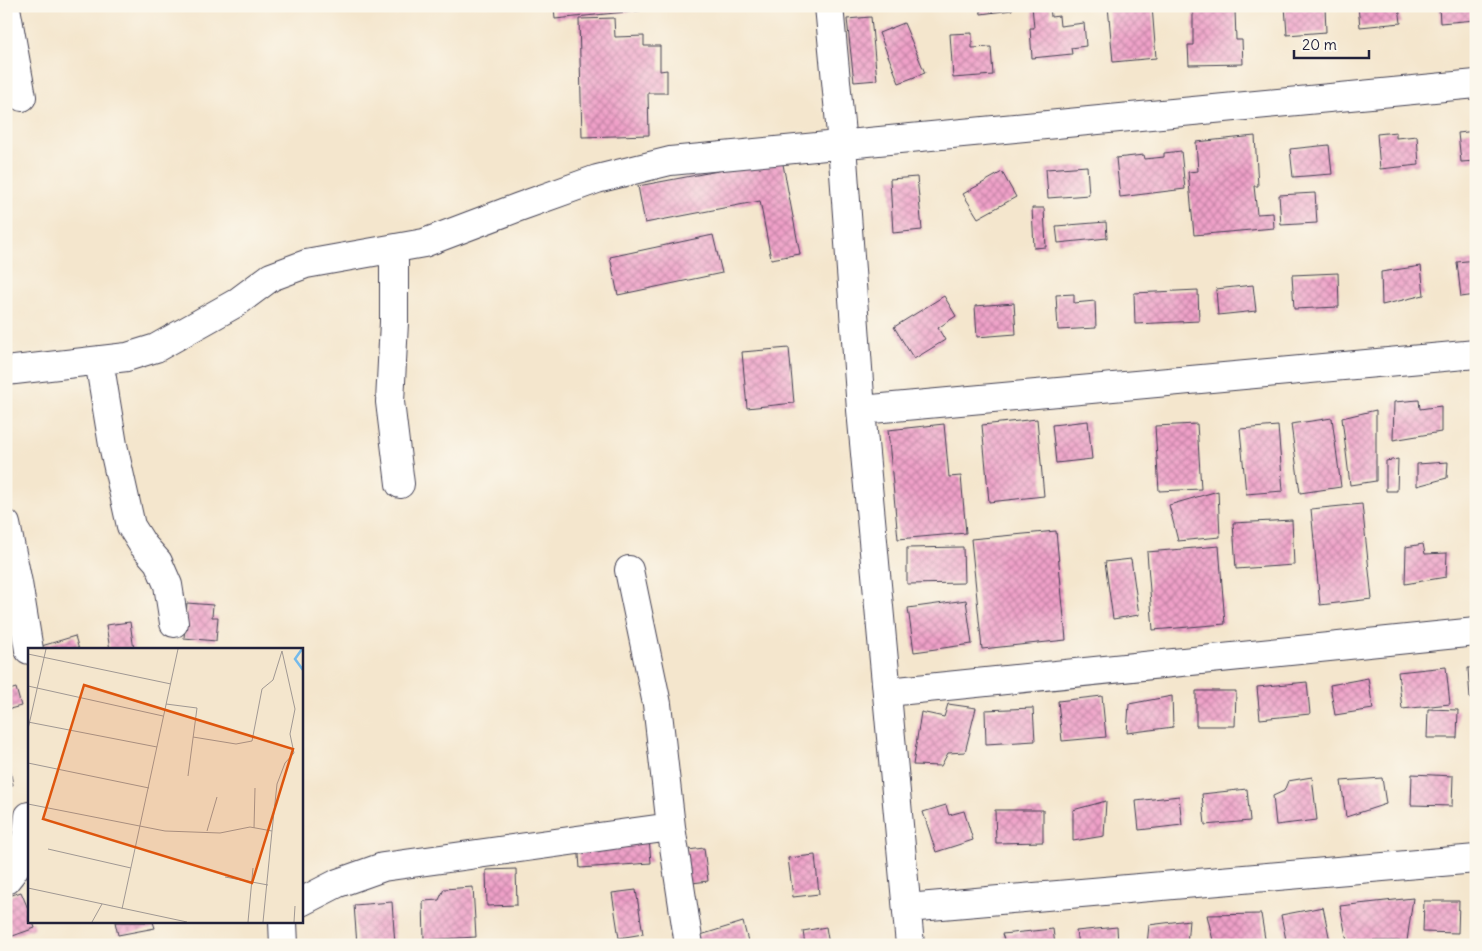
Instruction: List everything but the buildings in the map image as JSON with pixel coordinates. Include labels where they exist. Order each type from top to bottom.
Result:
[{"type":"street","points":[[829,6],[842,145],[860,410],[888,692],[910,945]]},
{"type":"street","points":[[6,8],[22,97]]},
{"type":"street","points":[[6,371],[127,357],[156,348],[236,303],[271,277],[306,264],[424,244],[518,207],[597,179],[670,161],[1476,84]]},
{"type":"street","points":[[394,249],[394,322],[390,402],[400,484]]},
{"type":"street","points":[[860,410],[1476,354]]},
{"type":"street","points":[[99,360],[113,445],[131,526],[143,545],[158,562],[168,585],[174,623]]},
{"type":"street","points":[[6,524],[29,648]]},
{"type":"street","points":[[629,570],[657,704],[671,827],[689,945]]},
{"type":"street","points":[[888,692],[1476,632]]},
{"type":"street","points":[[6,880],[15,870],[26,843],[28,825]]},
{"type":"street","points":[[302,901],[338,883],[383,867],[671,827]]},
{"type":"street","points":[[908,908],[1476,859]]},
{"type":"street","points":[[283,924],[284,945]]}]
